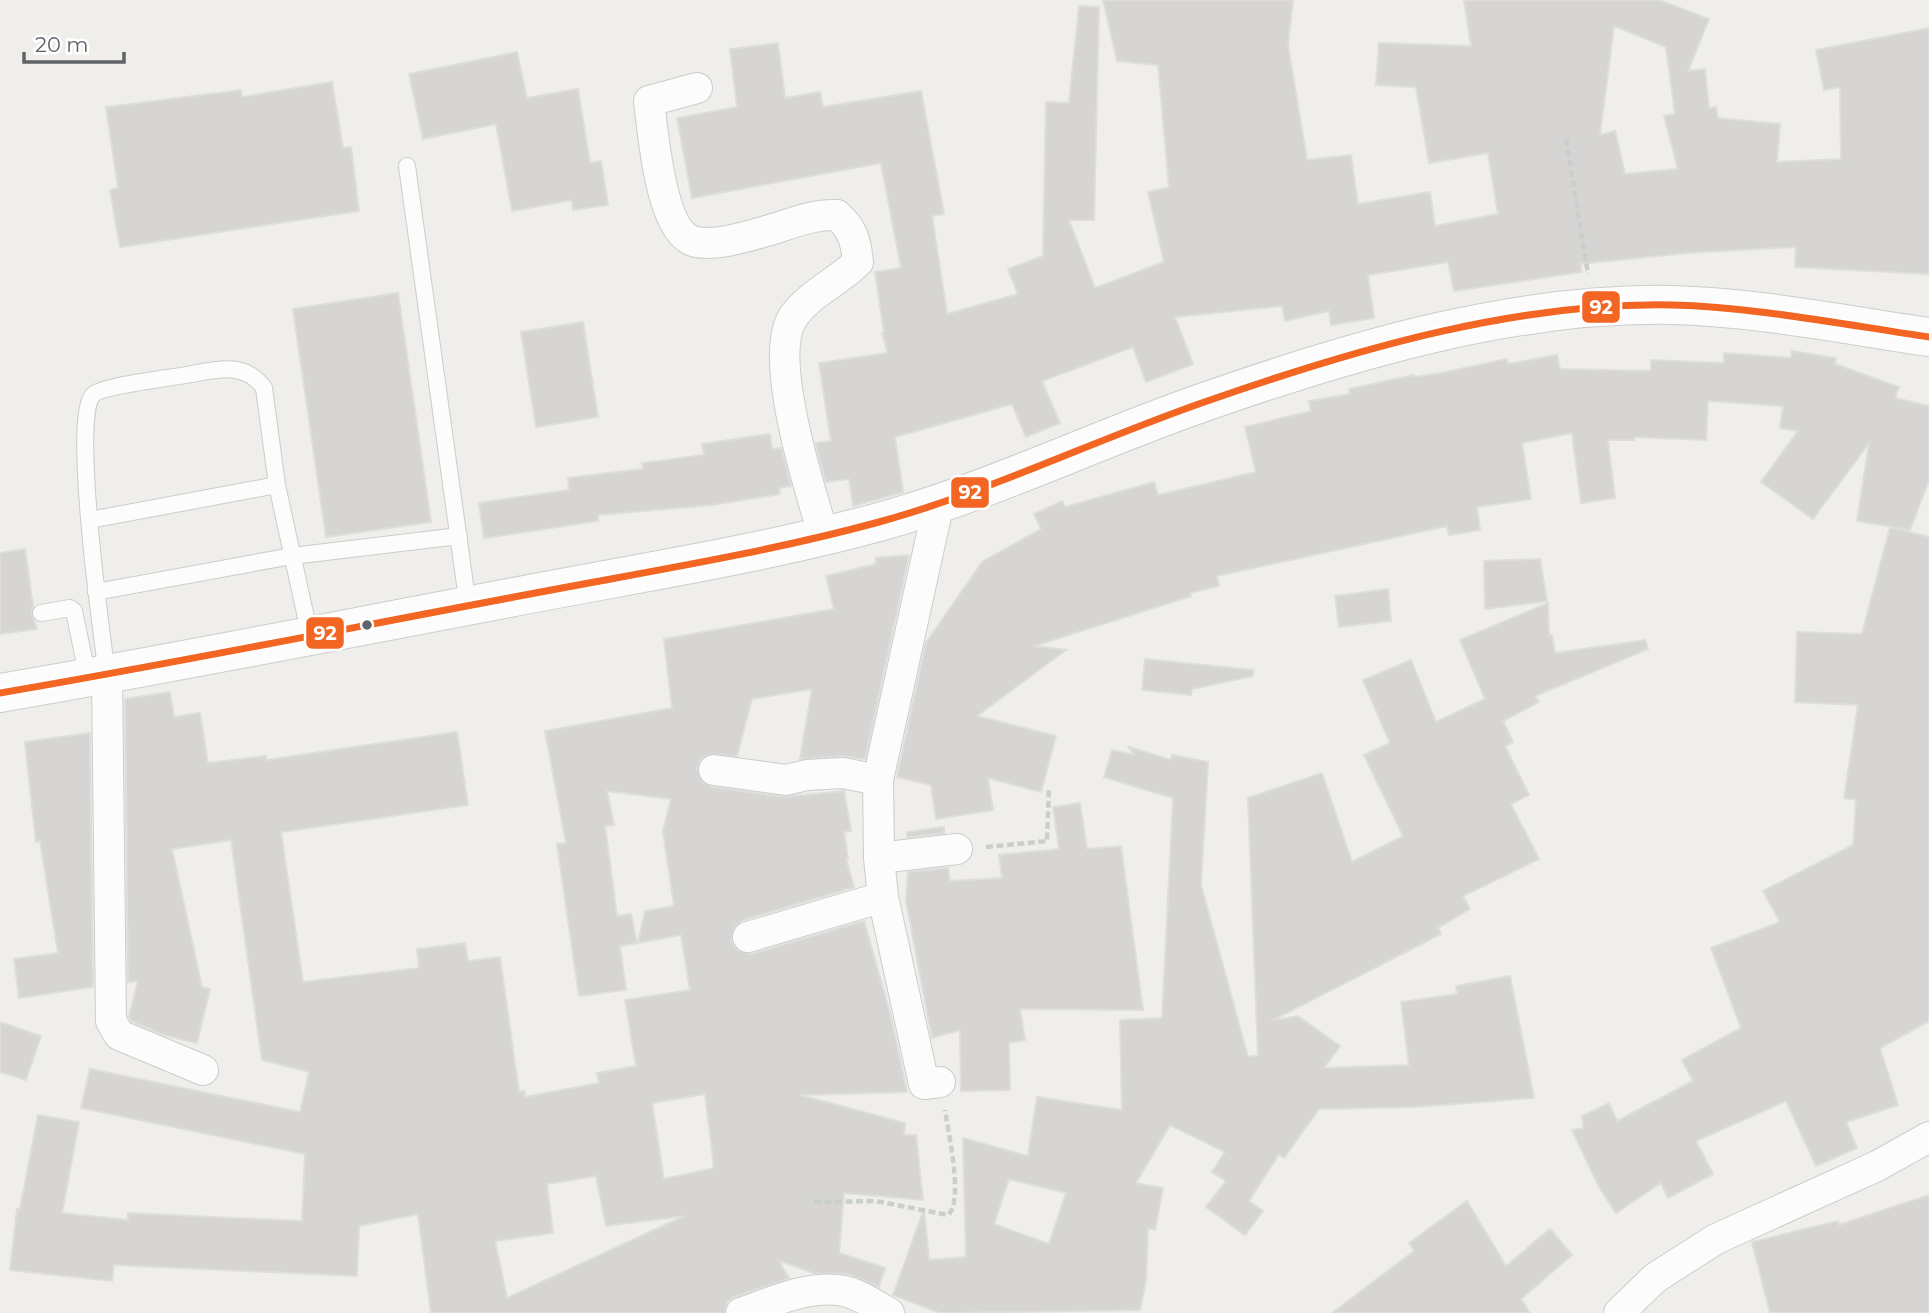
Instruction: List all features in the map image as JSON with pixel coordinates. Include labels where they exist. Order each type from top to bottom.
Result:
[{"type":"street","points":[[697,88],[649,101],[667,206],[681,233],[695,242],[725,240],[818,214],[837,215],[850,227],[857,246],[858,262],[821,289],[792,318],[787,334],[784,362],[792,413],[824,536]]},
{"type":"street","points":[[0,693],[468,606],[824,536],[939,502],[1214,398],[1326,362],[1441,333],[1557,311],[1672,305],[1814,320],[1929,337]]},
{"type":"street","points":[[939,502],[878,780],[879,858],[883,897],[924,1084],[940,1082]]},
{"type":"street","points":[[97,676],[111,1021],[119,1035],[203,1070]]},
{"type":"street","points":[[714,770],[786,780],[807,775],[843,773],[878,780]]},
{"type":"street","points":[[879,858],[957,849]]},
{"type":"street","points":[[748,937],[883,897]]},
{"type":"street","points":[[1619,1313],[1655,1278],[1716,1239],[1877,1166],[1929,1137]]},
{"type":"street","points":[[741,1313],[796,1295],[826,1290],[846,1291],[890,1313]]},
{"type":"lane","points":[[407,166],[468,606]]},
{"type":"lane","points":[[97,676],[96,592],[85,450],[87,404],[97,392],[133,384],[229,368],[245,371],[257,378],[264,388],[278,485],[310,636]]},
{"type":"lane","points":[[90,520],[278,485]]},
{"type":"lane","points":[[96,592],[292,556],[459,536]]},
{"type":"lane","points":[[41,613],[70,608],[74,611],[97,676]]},
{"type":"path","points":[[1566,138],[1594,309]]},
{"type":"path","points":[[957,849],[1047,841],[1049,788]]},
{"type":"path","points":[[814,1202],[876,1202],[948,1215],[952,1212],[956,1194],[940,1082]]},
{"type":"building","points":[[1103,0],[1293,0],[1288,45],[1307,160],[1351,155],[1358,204],[1430,192],[1435,226],[1498,214],[1488,153],[1429,163],[1416,87],[1376,85],[1379,43],[1471,46],[1464,0],[1659,0],[1709,19],[1688,71],[1705,69],[1709,108],[1716,107],[1718,118],[1780,124],[1777,162],[1841,159],[1840,87],[1824,90],[1816,50],[1929,28],[1929,274],[1795,267],[1796,247],[1686,253],[1580,264],[1582,272],[1454,291],[1448,262],[1368,275],[1374,318],[1331,325],[1329,311],[1285,321],[1282,306],[1175,317],[1193,364],[1146,382],[1133,347],[1042,381],[1060,423],[1026,437],[1012,404],[895,437],[903,492],[853,506],[849,479],[826,482],[818,453],[816,443],[831,441],[819,363],[888,353],[882,333],[884,332],[875,272],[901,268],[881,163],[692,198],[677,118],[737,107],[730,49],[778,43],[785,98],[820,92],[823,107],[921,91],[944,214],[932,216],[947,314],[1018,294],[1008,269],[1043,256],[1046,102],[1069,103],[1079,6],[1099,7],[1094,220],[1069,220],[1095,288],[1164,262],[1148,192],[1169,187],[1158,65],[1117,61]],"holes":[[[1614,26],[1666,47],[1675,114],[1664,116],[1678,169],[1625,174],[1615,131],[1600,135]]]},
{"type":"building","points":[[517,52],[527,98],[578,89],[590,163],[601,161],[608,205],[573,210],[572,200],[512,211],[496,124],[423,139],[409,74]]},
{"type":"building","points":[[332,82],[343,148],[351,147],[359,211],[120,247],[110,190],[118,188],[106,107],[241,90],[242,97]]},
{"type":"building","points":[[398,293],[431,522],[326,537],[293,309]]},
{"type":"building","points":[[583,322],[598,417],[536,427],[521,332]]},
{"type":"building","points":[[1792,351],[1836,358],[1835,364],[1899,387],[1895,398],[1929,406],[1929,480],[1910,530],[1857,521],[1869,443],[1813,519],[1761,482],[1798,431],[1780,428],[1783,406],[1708,401],[1706,440],[1634,437],[1634,440],[1608,440],[1615,498],[1581,503],[1572,433],[1522,443],[1531,499],[1477,507],[1480,530],[1449,535],[1447,526],[1217,576],[1219,586],[1190,593],[1191,596],[1034,646],[1066,650],[977,716],[1056,736],[1041,792],[988,778],[993,810],[936,819],[931,785],[897,777],[926,643],[982,562],[1041,529],[1034,514],[1062,501],[1065,507],[1154,482],[1158,495],[1256,472],[1245,427],[1311,411],[1309,401],[1350,394],[1349,389],[1414,375],[1441,373],[1507,359],[1508,364],[1557,355],[1560,369],[1651,371],[1651,360],[1724,363],[1724,353],[1791,358]]},
{"type":"building","points":[[770,434],[772,449],[781,448],[791,486],[779,488],[780,494],[712,505],[598,515],[598,521],[484,538],[479,503],[569,490],[568,478],[643,469],[642,463],[704,455],[702,444]]},
{"type":"building","points":[[1890,527],[1929,537],[1929,1021],[1880,1048],[1898,1105],[1846,1122],[1857,1148],[1816,1166],[1786,1101],[1696,1141],[1713,1174],[1668,1198],[1661,1183],[1616,1213],[1599,1187],[1572,1130],[1584,1128],[1582,1116],[1609,1103],[1617,1121],[1693,1081],[1682,1060],[1741,1028],[1711,948],[1780,922],[1763,891],[1853,845],[1856,800],[1844,798],[1858,705],[1795,702],[1797,632],[1862,634]]},
{"type":"building","points":[[25,549],[33,606],[31,614],[37,629],[0,634],[0,553]]},
{"type":"building","points":[[909,555],[865,759],[842,756],[800,759],[812,689],[752,699],[737,756],[708,754],[700,760],[697,768],[703,783],[712,787],[784,797],[844,791],[851,831],[844,832],[846,859],[854,887],[743,920],[735,926],[731,941],[737,950],[752,954],[864,921],[891,1017],[907,1092],[800,1095],[905,1123],[904,1135],[916,1135],[923,1200],[844,1193],[839,1253],[885,1268],[879,1287],[849,1274],[813,1273],[778,1260],[789,1278],[734,1297],[727,1302],[724,1313],[431,1313],[418,1214],[359,1226],[357,1276],[114,1265],[112,1281],[10,1270],[17,1209],[20,1209],[38,1115],[79,1122],[62,1213],[128,1220],[128,1213],[302,1221],[305,1154],[81,1108],[90,1069],[300,1112],[309,1072],[262,1060],[231,840],[172,849],[202,987],[210,989],[197,1043],[164,1035],[131,1021],[129,1017],[138,981],[128,982],[125,699],[170,692],[174,717],[200,713],[208,763],[266,756],[266,760],[457,732],[468,805],[281,832],[303,982],[419,968],[417,949],[465,943],[468,961],[500,957],[519,1092],[524,1091],[525,1097],[599,1083],[597,1073],[636,1066],[625,1000],[690,990],[681,935],[638,943],[645,911],[674,906],[663,831],[671,799],[607,791],[614,825],[605,826],[617,916],[631,914],[637,943],[620,946],[626,990],[579,996],[557,844],[566,843],[545,731],[672,708],[664,639],[834,609],[826,576],[876,564],[876,558]],"holes":[[[705,1094],[714,1168],[664,1179],[652,1103]],[[596,1176],[606,1226],[684,1216],[507,1298],[495,1241],[553,1233],[547,1184]]]},
{"type":"building","points":[[1540,559],[1547,601],[1485,609],[1484,561]]},
{"type":"building","points":[[1388,589],[1391,621],[1339,627],[1335,596]]},
{"type":"building","points":[[1548,603],[1549,636],[1552,635],[1555,653],[1645,640],[1648,649],[1535,696],[1539,702],[1503,721],[1513,742],[1505,746],[1529,795],[1511,804],[1539,859],[1463,896],[1470,909],[1438,928],[1441,934],[1271,1021],[1298,1016],[1340,1046],[1324,1068],[1409,1065],[1401,1002],[1458,994],[1456,986],[1510,976],[1534,1098],[1416,1107],[1319,1109],[1284,1158],[1279,1154],[1249,1201],[1263,1211],[1245,1235],[1206,1207],[1226,1181],[1212,1172],[1225,1152],[1170,1125],[1136,1183],[1163,1188],[1155,1230],[1148,1228],[1146,1281],[1140,1310],[940,1313],[893,1295],[924,1209],[929,1260],[966,1257],[963,1138],[1028,1156],[1037,1097],[1122,1110],[1120,1020],[1162,1018],[1173,798],[1104,777],[1112,750],[1134,755],[1129,747],[1171,760],[1172,755],[1208,762],[1201,885],[1248,1057],[1258,1055],[1248,798],[1322,773],[1352,862],[1403,836],[1364,755],[1390,743],[1363,680],[1411,660],[1436,722],[1485,699],[1460,640]],"holes":[[[1009,1179],[1066,1193],[1049,1244],[994,1224]]]},
{"type":"building","points":[[1145,659],[1253,670],[1253,676],[1192,689],[1191,695],[1142,690]]},
{"type":"building","points":[[90,733],[93,987],[19,998],[14,959],[58,953],[40,841],[36,842],[25,742]]},
{"type":"building","points":[[1080,803],[1087,849],[1121,846],[1143,1010],[1020,1009],[1025,1040],[1009,1043],[1010,1090],[961,1091],[960,1030],[932,1038],[906,901],[908,872],[948,868],[950,881],[1002,878],[999,855],[1059,849],[1053,807]]},
{"type":"building","points":[[944,827],[944,833],[907,837],[907,832]]},
{"type":"building","points":[[0,1022],[41,1036],[26,1080],[0,1072]]},
{"type":"building","points":[[1929,1195],[1929,1313],[1770,1313],[1752,1242],[1838,1221],[1839,1225]]},
{"type":"building","points":[[1467,1201],[1506,1266],[1550,1229],[1572,1255],[1521,1299],[1530,1313],[1332,1313],[1414,1251],[1409,1243]]},
{"type":"transit line","name":"92","points":[[0,693],[695,563],[833,534],[965,494],[1174,413],[1326,362],[1440,332],[1498,320],[1614,306],[1704,306],[1929,337]]}]
